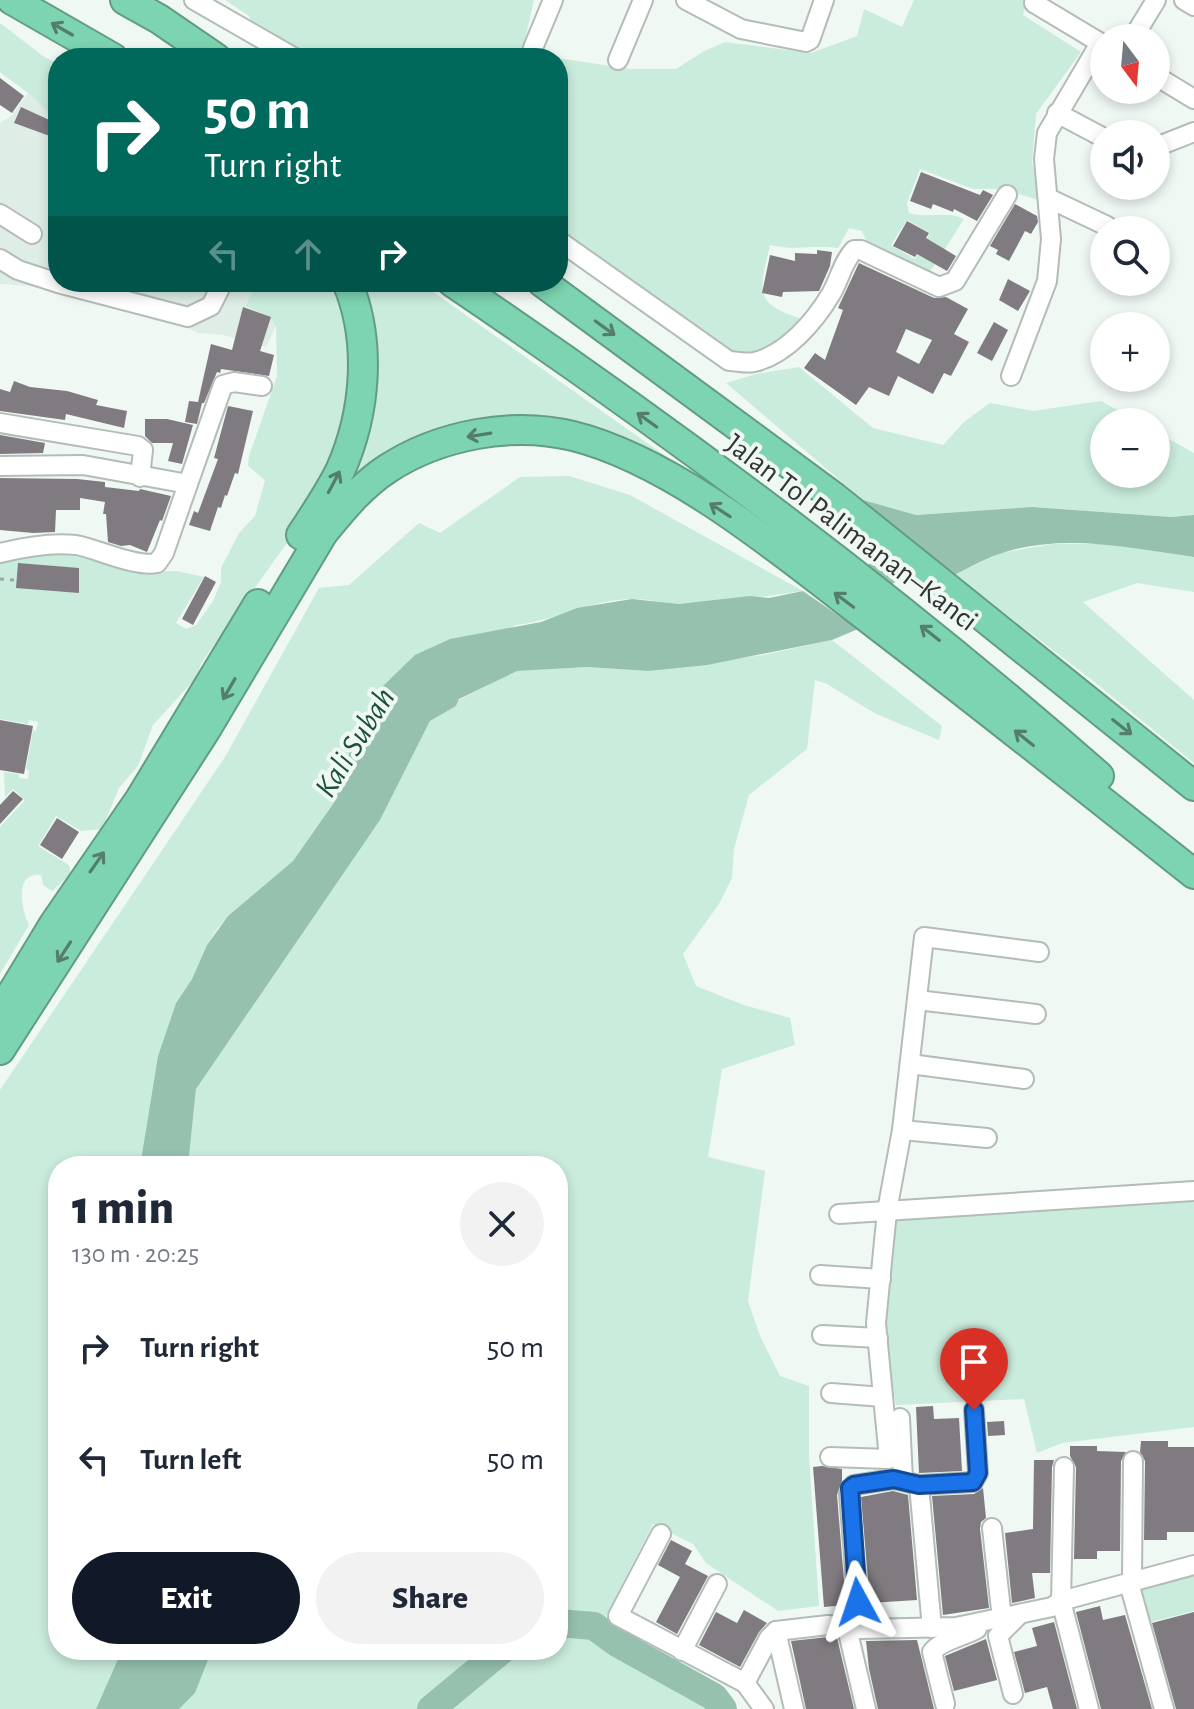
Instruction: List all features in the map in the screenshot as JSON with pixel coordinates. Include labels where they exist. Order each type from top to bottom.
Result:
[{"type":"highway","points":[[12,0],[96,48]]},
{"type":"highway","points":[[125,0],[159,19]]},
{"type":"highway","points":[[133,0],[201,48]]},
{"type":"highway","points":[[0,1013],[54,924],[140,799],[203,690],[340,470],[352,438],[362,386],[363,351],[359,321],[350,292]]},
{"type":"highway","name":"Jalan Tol Palimanan–Kanci","points":[[467,292],[523,330],[793,543]]},
{"type":"highway","name":"Jalan Tol Palimanan–Kanci","points":[[556,292],[834,497],[1194,786]]},
{"type":"highway","points":[[0,1050],[205,731],[309,553],[345,506],[385,470],[430,448],[483,433],[525,431],[572,436],[619,452],[793,543],[1194,859]]},
{"type":"highway","points":[[982,690],[1194,874]]},
{"type":"street","points":[[194,0],[278,48]]},
{"type":"street","points":[[533,48],[553,0]]},
{"type":"street","points":[[618,60],[643,0]]},
{"type":"street","points":[[686,0],[741,29],[806,42],[810,40],[824,0]]},
{"type":"street","points":[[1141,24],[1156,0]]},
{"type":"street","points":[[1184,0],[1194,6]]},
{"type":"street","points":[[1034,3],[1090,37]]},
{"type":"street","points":[[1011,376],[1047,281],[1051,239],[1044,159],[1047,133],[1090,62]]},
{"type":"street","points":[[1170,84],[1194,99]]},
{"type":"street","points":[[1057,113],[1090,131]]},
{"type":"street","points":[[1170,141],[1194,132]]},
{"type":"street","points":[[568,247],[729,361],[751,363],[769,357],[798,337],[832,293],[846,258],[854,250],[861,250],[939,287],[955,281],[1007,195]]},
{"type":"street","points":[[1048,198],[1090,218]]},
{"type":"street","points":[[0,214],[32,234]]},
{"type":"street","points":[[0,259],[18,270],[48,280]]},
{"type":"street","points":[[92,292],[188,317],[211,306],[218,292]]},
{"type":"street","points":[[0,553],[64,544],[143,564],[157,563],[164,553],[223,385],[234,382],[262,386]]},
{"type":"street","points":[[0,423],[138,446],[143,450],[140,477]]},
{"type":"street","points":[[0,466],[83,465],[188,484]]},
{"type":"street","points":[[830,1457],[889,1459],[876,1323],[887,1211],[902,1130],[924,937],[1039,952]]},
{"type":"street","points":[[917,1000],[1036,1014]]},
{"type":"street","points":[[910,1064],[1024,1079]]},
{"type":"street","points":[[902,1130],[987,1138]]},
{"type":"street","points":[[839,1214],[1194,1191]]},
{"type":"street","points":[[820,1275],[881,1279]]},
{"type":"street","points":[[822,1335],[878,1338]]},
{"type":"street","points":[[831,1393],[883,1397]]},
{"type":"street","points":[[866,1709],[853,1628],[849,1494],[854,1485],[973,1482],[978,1473],[974,1410]]},
{"type":"street","points":[[900,1418],[911,1482],[925,1628],[941,1706]]},
{"type":"street","points":[[1133,1461],[1130,1582],[1164,1709]]},
{"type":"street","points":[[1064,1467],[1061,1601],[1089,1709]]},
{"type":"street","points":[[992,1528],[1004,1618],[998,1636],[1013,1694]]},
{"type":"street","points":[[661,1534],[618,1616],[745,1683],[764,1709]]},
{"type":"street","points":[[745,1683],[769,1638],[776,1631],[828,1625],[925,1628],[1004,1618],[1194,1565]]},
{"type":"street","points":[[682,1651],[717,1584]]},
{"type":"street","points":[[941,1706],[932,1652],[934,1648],[1004,1618]]},
{"type":"street","points":[[776,1631],[794,1709]]},
{"type":"path","points":[[0,579],[14,580]]},
{"type":"shaded area","points":[[225,0],[534,0],[523,48],[291,48],[252,23],[249,16]]},
{"type":"shaded area","points":[[914,0],[1026,0],[1023,15],[1081,52],[1036,114],[1032,163],[1041,201],[1004,189],[973,189],[920,169],[907,203],[909,213],[951,215],[964,219],[928,275],[869,246],[862,231],[849,228],[838,248],[770,245],[764,294],[776,308],[805,320],[778,343],[745,355],[733,354],[723,348],[693,324],[671,313],[568,239],[568,60],[630,69],[676,69],[725,42],[811,53],[857,36],[864,9],[902,27]],"holes":[[[907,220],[930,233],[915,259],[891,245]]]},
{"type":"shaded area","points":[[0,23],[48,59],[48,112],[28,93],[0,72]]},
{"type":"shaded area","points":[[28,93],[48,112],[48,291],[0,284],[0,123],[11,116]]},
{"type":"shaded area","points":[[54,292],[253,292],[245,306],[268,316],[276,326],[266,347],[223,335],[198,333],[175,323]]},
{"type":"shaded area","points":[[253,292],[336,292],[347,338],[348,418],[342,446],[289,540],[202,662],[195,679],[153,725],[138,766],[119,788],[102,829],[81,831],[56,816],[38,846],[69,865],[71,874],[52,891],[43,885],[41,875],[32,875],[27,879],[23,885],[22,901],[29,925],[0,974],[0,827],[25,800],[13,789],[5,797],[4,772],[28,779],[29,771],[26,769],[33,730],[36,731],[38,722],[29,720],[28,724],[0,719],[0,560],[43,554],[68,555],[135,572],[177,571],[204,577],[176,623],[186,629],[196,625],[213,601],[221,582],[221,568],[239,533],[255,516],[265,480],[248,466],[277,376],[276,326],[268,316],[245,306]]},
{"type":"shaded area","points":[[355,292],[433,292],[681,467],[545,423],[340,492]]},
{"type":"shaded area","points":[[799,367],[873,428],[943,445],[964,422],[990,403],[1033,411],[1101,401],[1114,408],[1090,408],[1090,488],[1170,488],[1170,440],[1194,453],[1194,515],[1171,517],[1032,507],[916,515],[863,500],[726,383]]},
{"type":"shaded area","points":[[569,476],[630,495],[803,591],[696,604],[637,599],[602,603],[517,625],[380,689],[350,749],[344,779],[333,804],[293,861],[217,929],[176,1003],[158,1056],[142,1156],[48,1156],[48,1660],[118,1660],[96,1709],[0,1709],[0,1090],[225,757],[319,588],[349,585],[419,523],[440,533],[520,477]]},
{"type":"shaded area","points":[[1052,544],[1108,544],[1194,557],[1194,592],[1137,583],[1083,602],[1194,700],[1194,763],[1087,676],[954,575],[1000,553]]},
{"type":"shaded area","points":[[832,640],[942,726],[939,740],[876,714],[815,680],[807,749],[749,795],[734,849],[732,878],[719,904],[683,954],[696,986],[744,1005],[790,1018],[795,1045],[722,1069],[708,1157],[765,1171],[748,1301],[760,1336],[780,1376],[809,1386],[809,1455],[819,1606],[778,1611],[706,1563],[693,1544],[653,1524],[605,1618],[601,1647],[679,1689],[707,1709],[179,1709],[195,1693],[208,1660],[568,1660],[568,1156],[189,1156],[196,1089],[380,820],[430,721],[456,706],[459,700],[516,671],[587,667],[648,671],[763,655]]},
{"type":"shaded area","points":[[1194,1199],[1194,1427],[1062,1443],[1037,1453],[1024,1399],[896,1405],[883,1340],[890,1227],[896,1217]]},
{"type":"shaded area","points":[[1194,1574],[1194,1611],[1147,1623],[1138,1589]]},
{"type":"water","points":[[863,500],[916,515],[1032,507],[1171,517],[1194,515],[1194,557],[1121,546],[1047,544],[999,554],[954,575]]},
{"type":"water","name":"Kali Subah","points":[[803,591],[858,629],[832,640],[707,665],[648,671],[587,667],[517,671],[459,699],[456,706],[430,721],[380,820],[196,1089],[189,1156],[142,1156],[158,1056],[176,1003],[192,979],[207,945],[228,916],[293,861],[333,804],[344,779],[350,749],[380,689],[415,655],[450,639],[541,622],[577,608],[632,599],[679,604],[750,596],[769,598]]},
{"type":"water","points":[[118,1660],[208,1660],[195,1693],[179,1709],[96,1709]]},
{"type":"building","points":[[0,78],[24,96],[12,113],[0,105]]},
{"type":"building","points":[[21,107],[48,119],[48,135],[14,123]]},
{"type":"building","points":[[921,172],[980,195],[983,190],[993,195],[977,221],[954,209],[953,212],[933,204],[931,209],[910,201]]},
{"type":"building","points":[[1015,204],[1037,216],[1038,222],[1031,234],[1025,231],[1009,261],[996,254],[998,250],[990,246]]},
{"type":"building","points":[[907,221],[929,233],[926,238],[956,256],[947,271],[917,254],[915,257],[893,246]]},
{"type":"building","points":[[817,250],[832,252],[830,266],[819,291],[783,292],[782,297],[762,293],[770,255],[795,261],[795,253],[817,254]]},
{"type":"building","points":[[859,263],[934,298],[946,297],[968,309],[954,334],[969,342],[951,376],[944,373],[933,394],[898,376],[889,396],[869,387],[856,405],[804,368],[815,353],[825,360],[843,310],[838,308]],"holes":[[[906,329],[932,340],[919,364],[896,352]]]},
{"type":"building","points":[[1008,279],[1030,291],[1018,311],[999,300]]},
{"type":"building","points":[[243,307],[271,317],[260,351],[274,355],[269,376],[221,369],[202,403],[197,424],[185,422],[189,401],[198,402],[211,344],[232,350]]},
{"type":"building","points":[[994,322],[1008,330],[992,361],[977,353]]},
{"type":"building","points":[[14,381],[30,387],[67,391],[98,400],[96,405],[127,411],[124,428],[66,414],[65,420],[0,411],[0,389],[10,392]]},
{"type":"building","points":[[228,406],[253,411],[238,474],[235,473],[221,508],[218,507],[210,531],[189,525],[194,511],[198,513],[218,459],[214,458]]},
{"type":"building","points":[[145,419],[167,419],[193,425],[182,464],[168,461],[173,443],[152,443],[145,436]]},
{"type":"building","points":[[0,435],[45,443],[43,453],[0,454]]},
{"type":"building","points":[[0,478],[77,479],[105,482],[105,487],[140,489],[171,496],[147,552],[130,545],[108,542],[106,514],[103,514],[105,502],[80,498],[80,510],[56,510],[55,532],[0,530]]},
{"type":"building","points":[[18,563],[79,568],[79,593],[16,588]]},
{"type":"building","points":[[205,576],[216,582],[193,625],[182,619]]},
{"type":"building","points":[[0,720],[33,726],[24,774],[0,770]]},
{"type":"building","points":[[13,791],[23,799],[0,824],[0,805]]},
{"type":"building","points":[[57,818],[79,832],[62,859],[40,845]]},
{"type":"building","points":[[933,1406],[934,1419],[959,1418],[962,1471],[919,1473],[916,1407]]},
{"type":"building","points":[[1004,1421],[1005,1435],[988,1436],[987,1422]]},
{"type":"building","points":[[1141,1441],[1168,1441],[1168,1447],[1194,1447],[1194,1532],[1167,1532],[1167,1540],[1144,1540],[1145,1461],[1140,1452]]},
{"type":"building","points":[[1070,1446],[1097,1446],[1097,1451],[1126,1452],[1121,1461],[1120,1551],[1097,1551],[1097,1559],[1074,1559],[1076,1467],[1070,1456]]},
{"type":"building","points":[[1034,1460],[1054,1460],[1050,1573],[1032,1573],[1035,1598],[1012,1603],[1005,1533],[1033,1529]]},
{"type":"building","points":[[813,1467],[842,1469],[837,1495],[846,1605],[824,1607]]},
{"type":"building","points":[[983,1488],[986,1518],[981,1522],[980,1529],[989,1608],[943,1615],[932,1496],[974,1494]]},
{"type":"building","points":[[893,1491],[908,1495],[917,1600],[870,1603],[861,1497]]},
{"type":"building","points":[[671,1540],[692,1551],[685,1564],[708,1576],[677,1634],[656,1622],[680,1577],[658,1565]]},
{"type":"building","points":[[1100,1606],[1103,1620],[1125,1615],[1152,1709],[1101,1709],[1076,1612]]},
{"type":"building","points":[[744,1610],[767,1623],[740,1667],[699,1645],[716,1612],[737,1623]]},
{"type":"building","points":[[1194,1612],[1194,1709],[1176,1709],[1152,1623]]},
{"type":"building","points":[[1054,1622],[1077,1709],[1053,1709],[1047,1687],[1025,1693],[1014,1652],[1037,1646],[1032,1628]]},
{"type":"building","points":[[837,1638],[854,1709],[806,1709],[791,1641]]},
{"type":"building","points":[[986,1639],[997,1680],[954,1691],[945,1656]]},
{"type":"building","points":[[917,1640],[934,1709],[878,1709],[866,1641]]},
{"type":"waterway","points":[[844,593],[960,533]]},
{"type":"waterway","points":[[568,1624],[594,1626],[617,1643],[714,1697],[723,1709]]},
{"type":"waterway","points":[[431,1709],[490,1660]]},
{"type":"route","points":[[858,1602],[850,1488],[894,1479],[919,1485],[973,1482],[978,1473],[974,1410]]}]
